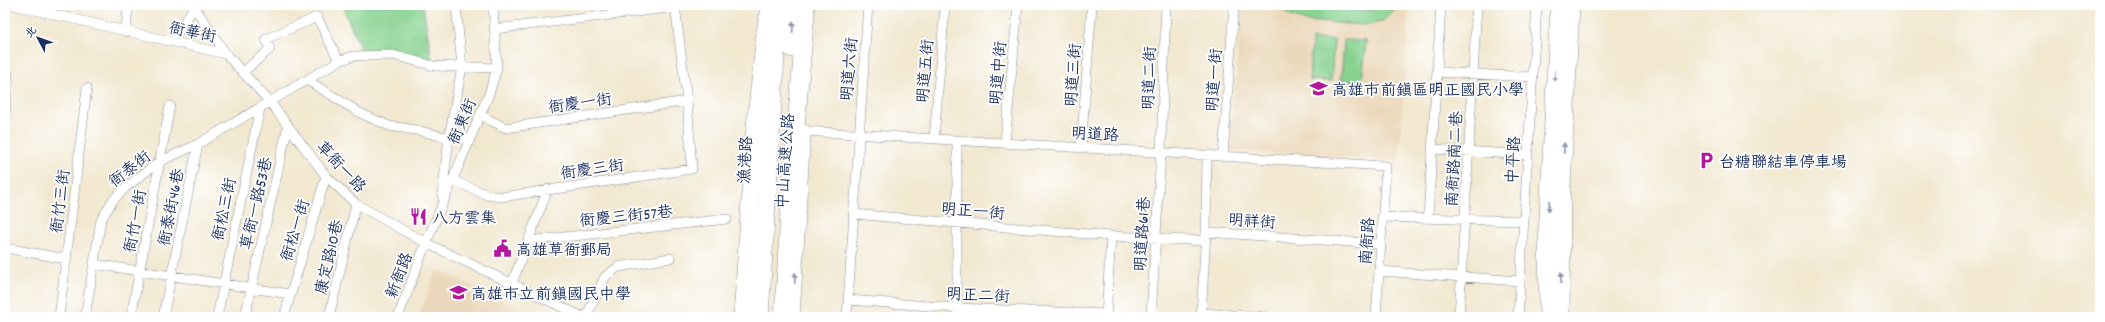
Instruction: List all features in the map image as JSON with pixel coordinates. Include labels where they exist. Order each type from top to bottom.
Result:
[{"type":"highway","points":[[742,317],[755,127],[766,25],[772,5]]},
{"type":"highway","name":"中山高速公路","points":[[760,317],[780,5]]},
{"type":"highway","name":"中山高速公路","points":[[774,317],[794,5]]},
{"type":"highway","points":[[783,317],[790,194],[806,13],[805,5]]},
{"type":"highway","points":[[1559,5],[1564,36],[1561,317]]},
{"type":"highway","points":[[1548,317],[1547,237],[1564,36],[1571,5]]},
{"type":"street","name":"衙華街","points":[[13,5],[226,54]]},
{"type":"street","points":[[126,32],[128,5]]},
{"type":"street","points":[[441,206],[449,138],[462,67],[456,5]]},
{"type":"street","name":"衙東街","points":[[426,243],[480,115],[497,68],[493,5]]},
{"type":"street","name":"漁港路","points":[[751,317],[772,5]]},
{"type":"street","points":[[793,317],[812,5]]},
{"type":"street","name":"明道六街","points":[[853,214],[868,5]]},
{"type":"street","name":"明道五街","points":[[934,139],[945,5]]},
{"type":"street","name":"明道中街","points":[[1005,143],[1018,5]]},
{"type":"street","name":"明道三街","points":[[1081,148],[1092,5]]},
{"type":"street","name":"明道二街","points":[[1161,152],[1166,5]]},
{"type":"street","name":"明道一街","points":[[1223,156],[1234,5]]},
{"type":"street","name":"南衙路南二巷","points":[[1428,218],[1441,5]]},
{"type":"street","name":"南衙路南二巷","points":[[1459,317],[1477,5]]},
{"type":"street","name":"中平路","points":[[1518,317],[1537,5]]},
{"type":"street","points":[[172,42],[193,6]]},
{"type":"street","name":"草衙一路","points":[[193,6],[226,54],[270,102],[326,176],[356,204],[426,243],[583,317]]},
{"type":"street","points":[[494,29],[676,6],[687,101]]},
{"type":"street","points":[[243,72],[270,49],[266,39],[317,17],[339,62]]},
{"type":"street","name":"衙泰街","points":[[85,317],[101,220],[113,200],[126,187],[160,162],[198,144],[307,80],[353,56],[393,55],[434,66],[497,68]]},
{"type":"street","points":[[1437,72],[1532,77]]},
{"type":"street","points":[[5,116],[8,73]]},
{"type":"street","points":[[307,80],[360,113],[389,126],[416,130],[449,138],[470,138]]},
{"type":"street","name":"衙竹三街","points":[[59,317],[87,88]]},
{"type":"street","name":"衙慶一街","points":[[480,115],[506,128],[687,101]]},
{"type":"street","name":"衙慶三街","points":[[512,283],[548,189],[692,169],[687,101]]},
{"type":"street","name":"衙竹一街","points":[[131,317],[170,106]]},
{"type":"street","name":"衙松三街","points":[[217,317],[260,108]]},
{"type":"street","name":"草衙一路53巷","points":[[245,317],[288,125]]},
{"type":"street","name":"明道路","points":[[804,131],[1386,166]]},
{"type":"street","points":[[957,140],[957,313]]},
{"type":"street","name":"衙泰街46巷","points":[[164,317],[198,144]]},
{"type":"street","points":[[1432,149],[1528,155]]},
{"type":"street","name":"明道路61巷","points":[[1151,317],[1161,152]]},
{"type":"street","points":[[1206,232],[1207,155]]},
{"type":"street","name":"南衙路","points":[[1376,317],[1386,166]]},
{"type":"street","name":"衙松一街","points":[[284,317],[326,176]]},
{"type":"street","points":[[452,180],[487,195],[502,197],[548,189]]},
{"type":"street","name":"康定路10巷","points":[[329,317],[356,204]]},
{"type":"street","points":[[847,317],[853,214]]},
{"type":"street","name":"明正一街","points":[[853,214],[956,224],[1206,242]]},
{"type":"street","name":"南衙路南二巷","points":[[1382,216],[1524,221]]},
{"type":"street","name":"衙慶三街57巷","points":[[528,241],[727,219]]},
{"type":"street","name":"明祥街","points":[[1201,315],[1206,232],[1380,244]]},
{"type":"street","points":[[1106,316],[1111,236]]},
{"type":"street","name":"新衙路","points":[[398,317],[426,243]]},
{"type":"street","points":[[5,248],[67,259]]},
{"type":"street","points":[[586,317],[605,277],[618,268],[670,258]]},
{"type":"street","points":[[94,264],[290,294]]},
{"type":"street","points":[[1379,271],[1520,281]]},
{"type":"street","name":"明正二街","points":[[848,300],[957,313],[1106,316]]},
{"type":"street","points":[[1201,315],[1265,317]]},
{"type":"shaded area","name":"高雄市前鎮區明正國民小學","points":[[1242,5],[1409,5],[1399,161],[1229,150]]},
{"type":"shaded area","name":"高雄市立前鎮國民中學","points":[[437,269],[539,317],[418,317]]},
{"type":"green space","points":[[342,5],[423,5],[432,62],[397,51],[362,52]]},
{"type":"green space","points":[[1280,5],[1304,5],[1371,10],[1379,5],[1398,5],[1382,22],[1365,25],[1305,21],[1288,15]]},
{"type":"green space","points":[[1312,39],[1334,40],[1331,81],[1309,80]]},
{"type":"green space","points":[[1344,40],[1366,41],[1362,82],[1341,81]]},
{"type":"place","name":"高雄市前鎮區明正國民小學","points":[[1319,89]]},
{"type":"place","name":"台糖聯結車停車場","points":[[1706,161]]},
{"type":"place","name":"八方雲集","points":[[419,217]]},
{"type":"place","name":"高雄草衙郵局","points":[[503,249]]},
{"type":"place","name":"高雄市立前鎮國民中學","points":[[458,293]]}]
